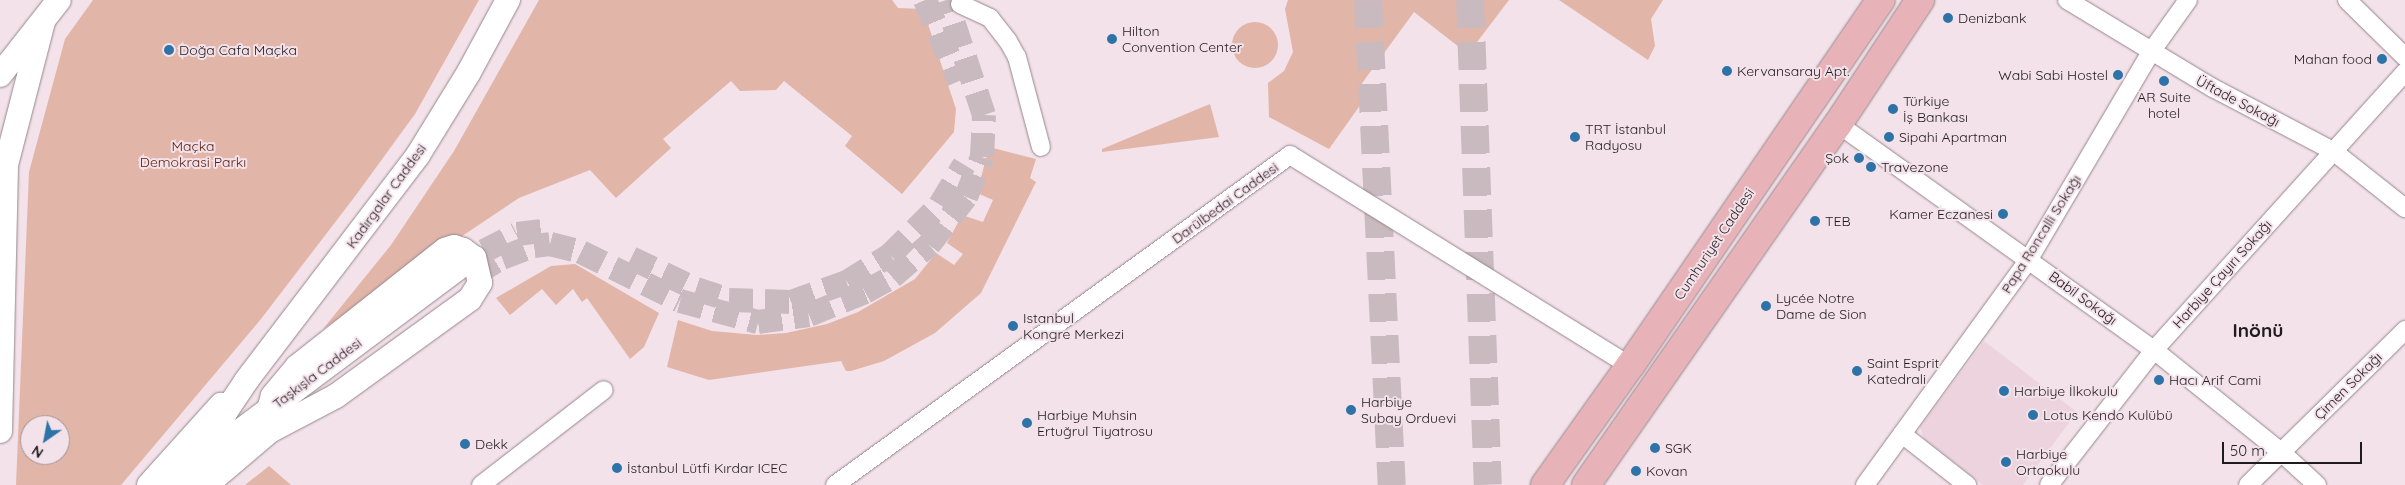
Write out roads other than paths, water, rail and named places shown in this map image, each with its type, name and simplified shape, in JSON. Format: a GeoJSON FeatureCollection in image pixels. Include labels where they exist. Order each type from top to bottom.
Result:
{"type":"FeatureCollection","features":[{"type":"Feature","properties":{"kind":"main road"},"geometry":{"type":"LineString","coordinates":[[0,75],[59,0]]}},
{"type":"Feature","properties":{"kind":"main road","name":"Kadırgalar Caddesi"},"geometry":{"type":"LineString","coordinates":[[189,485],[226,411],[246,381],[413,162],[469,72],[508,0]]}},
{"type":"Feature","properties":{"kind":"main road","name":"Cumhuriyet Caddesi"},"geometry":{"type":"LineString","coordinates":[[1545,485],[1630,366],[1881,0]]}},
{"type":"Feature","properties":{"kind":"main road"},"geometry":{"type":"LineString","coordinates":[[1586,485],[1838,124],[1920,0]]}},
{"type":"Feature","properties":{"kind":"main road"},"geometry":{"type":"LineString","coordinates":[[0,431],[3,189],[6,165],[43,22]]}},
{"type":"Feature","properties":{"kind":"main road"},"geometry":{"type":"LineString","coordinates":[[266,433],[364,378],[470,299],[480,283],[474,258],[463,250],[454,247],[445,250],[297,367],[272,396],[270,409]]}},
{"type":"Feature","properties":{"kind":"main road","name":"Taşkışla Caddesi"},"geometry":{"type":"LineString","coordinates":[[168,485],[270,409],[470,268],[266,433],[206,485]]}},
{"type":"Feature","properties":{"kind":"main road"},"geometry":{"type":"LineString","coordinates":[[1630,366],[1656,384]]}},
{"type":"Feature","properties":{"kind":"main road","name":"Kadırgalar Caddesi"},"geometry":{"type":"LineString","coordinates":[[148,485],[246,381]]}},
{"type":"Feature","properties":{"kind":"street","name":"Papa Roncalli Sokağı"},"geometry":{"type":"LineString","coordinates":[[1865,485],[2029,259],[2151,52],[2188,0]]}},
{"type":"Feature","properties":{"kind":"street"},"geometry":{"type":"LineString","coordinates":[[2347,0],[2405,57]]}},
{"type":"Feature","properties":{"kind":"street","name":"Üftade Sokağı"},"geometry":{"type":"LineString","coordinates":[[2075,2],[2151,52],[2333,151],[2405,208]]}},
{"type":"Feature","properties":{"kind":"street"},"geometry":{"type":"LineString","coordinates":[[960,4],[990,18],[1008,42],[1016,57],[1041,147]]}},
{"type":"Feature","properties":{"kind":"street","name":"Harbiye Çayırı Sokağı"},"geometry":{"type":"LineString","coordinates":[[2049,485],[2154,350],[2405,72]]}},
{"type":"Feature","properties":{"kind":"street","name":"Babil Sokağı"},"geometry":{"type":"LineString","coordinates":[[1838,124],[2154,350],[2281,452],[2317,485]]}},
{"type":"Feature","properties":{"kind":"street","name":"Darülbedai Caddesi"},"geometry":{"type":"LineString","coordinates":[[834,485],[1290,154],[1630,366]]}},
{"type":"Feature","properties":{"kind":"street","name":"Çimen Sokağı"},"geometry":{"type":"LineString","coordinates":[[2248,485],[2405,330]]}},
{"type":"Feature","properties":{"kind":"street"},"geometry":{"type":"LineString","coordinates":[[480,485],[604,390]]}},
{"type":"Feature","properties":{"kind":"street"},"geometry":{"type":"LineString","coordinates":[[1902,434],[1967,485]]}},
{"type":"Feature","properties":{"kind":"tunnel"},"geometry":{"type":"LineString","coordinates":[[925,0],[959,81]]}},
{"type":"Feature","properties":{"kind":"tunnel"},"geometry":{"type":"LineString","coordinates":[[475,274],[502,258],[534,246],[550,244],[581,252],[680,301],[758,322],[809,315],[865,292],[892,277],[929,245],[966,197],[982,157],[984,115],[946,0]]}},
{"type":"Feature","properties":{"kind":"tunnel"},"geometry":{"type":"LineString","coordinates":[[1368,0],[1392,485]]}},
{"type":"Feature","properties":{"kind":"tunnel"},"geometry":{"type":"LineString","coordinates":[[1470,0],[1488,485]]}},
{"type":"Feature","properties":{"kind":"tunnel"},"geometry":{"type":"LineString","coordinates":[[631,258],[696,289],[729,300],[791,302],[847,282],[890,255],[940,205],[964,165]]}},
{"type":"Feature","properties":{"kind":"tunnel"},"geometry":{"type":"LineString","coordinates":[[484,251],[517,234],[551,230]]}},
{"type":"Feature","properties":{"kind":"place","name":"Denizbank"},"geometry":{"type":"Point","coordinates":[1948,18]}},
{"type":"Feature","properties":{"kind":"place","name":"Hilton Convention Center"},"geometry":{"type":"Point","coordinates":[1112,39]}},
{"type":"Feature","properties":{"kind":"place","name":"Doğa Cafa Maçka"},"geometry":{"type":"Point","coordinates":[169,50]}},
{"type":"Feature","properties":{"kind":"place","name":"Mahan food"},"geometry":{"type":"Point","coordinates":[2382,59]}},
{"type":"Feature","properties":{"kind":"place","name":"Kervansaray Apt."},"geometry":{"type":"Point","coordinates":[1727,71]}},
{"type":"Feature","properties":{"kind":"place","name":"Wabi Sabi Hostel"},"geometry":{"type":"Point","coordinates":[2118,75]}},
{"type":"Feature","properties":{"kind":"place","name":"AR Suite hotel"},"geometry":{"type":"Point","coordinates":[2164,81]}},
{"type":"Feature","properties":{"kind":"place","name":"Türkiye İş Bankası"},"geometry":{"type":"Point","coordinates":[1893,109]}},
{"type":"Feature","properties":{"kind":"place","name":"TRT İstanbul Radyosu"},"geometry":{"type":"Point","coordinates":[1575,137]}},
{"type":"Feature","properties":{"kind":"place","name":"Sipahi Apartman"},"geometry":{"type":"Point","coordinates":[1889,137]}},
{"type":"Feature","properties":{"kind":"place","name":"Şok"},"geometry":{"type":"Point","coordinates":[1859,158]}},
{"type":"Feature","properties":{"kind":"place","name":"Travezone"},"geometry":{"type":"Point","coordinates":[1871,167]}},
{"type":"Feature","properties":{"kind":"place","name":"Kamer Eczanesi"},"geometry":{"type":"Point","coordinates":[2003,214]}},
{"type":"Feature","properties":{"kind":"place","name":"TEB"},"geometry":{"type":"Point","coordinates":[1815,221]}},
{"type":"Feature","properties":{"kind":"place","name":"Lycée Notre Dame de Sion"},"geometry":{"type":"Point","coordinates":[1766,306]}},
{"type":"Feature","properties":{"kind":"place","name":"Istanbul Kongre Merkezi"},"geometry":{"type":"Point","coordinates":[1013,326]}},
{"type":"Feature","properties":{"kind":"place","name":"Saint Esprit Katedrali"},"geometry":{"type":"Point","coordinates":[1857,371]}},
{"type":"Feature","properties":{"kind":"place","name":"Hacı Arif Cami"},"geometry":{"type":"Point","coordinates":[2159,380]}},
{"type":"Feature","properties":{"kind":"place","name":"Harbiye İlkokulu"},"geometry":{"type":"Point","coordinates":[2004,391]}},
{"type":"Feature","properties":{"kind":"place","name":"Harbiye Subay Orduevi"},"geometry":{"type":"Point","coordinates":[1351,410]}},
{"type":"Feature","properties":{"kind":"place","name":"Lotus Kendo Kulübü"},"geometry":{"type":"Point","coordinates":[2033,415]}},
{"type":"Feature","properties":{"kind":"place","name":"Harbiye Muhsin Ertuğrul Tiyatrosu"},"geometry":{"type":"Point","coordinates":[1027,423]}},
{"type":"Feature","properties":{"kind":"place","name":"Dekk"},"geometry":{"type":"Point","coordinates":[465,444]}},
{"type":"Feature","properties":{"kind":"place","name":"SGK"},"geometry":{"type":"Point","coordinates":[1655,448]}},
{"type":"Feature","properties":{"kind":"place","name":"Harbiye Ortaokulu"},"geometry":{"type":"Point","coordinates":[2006,462]}},
{"type":"Feature","properties":{"kind":"place","name":"İstanbul Lütfi Kırdar ICEC"},"geometry":{"type":"Point","coordinates":[617,468]}},
{"type":"Feature","properties":{"kind":"place","name":"Kovan"},"geometry":{"type":"Point","coordinates":[1636,471]}},
{"type":"Feature","properties":{"kind":"district","name":"Inönü"},"geometry":{"type":"Point","coordinates":[2258,331]}},
{"type":"Feature","properties":{"kind":"park label","name":"Maçka Demokrasi Parkı"},"geometry":{"type":"Point","coordinates":[193,154]}}]}
